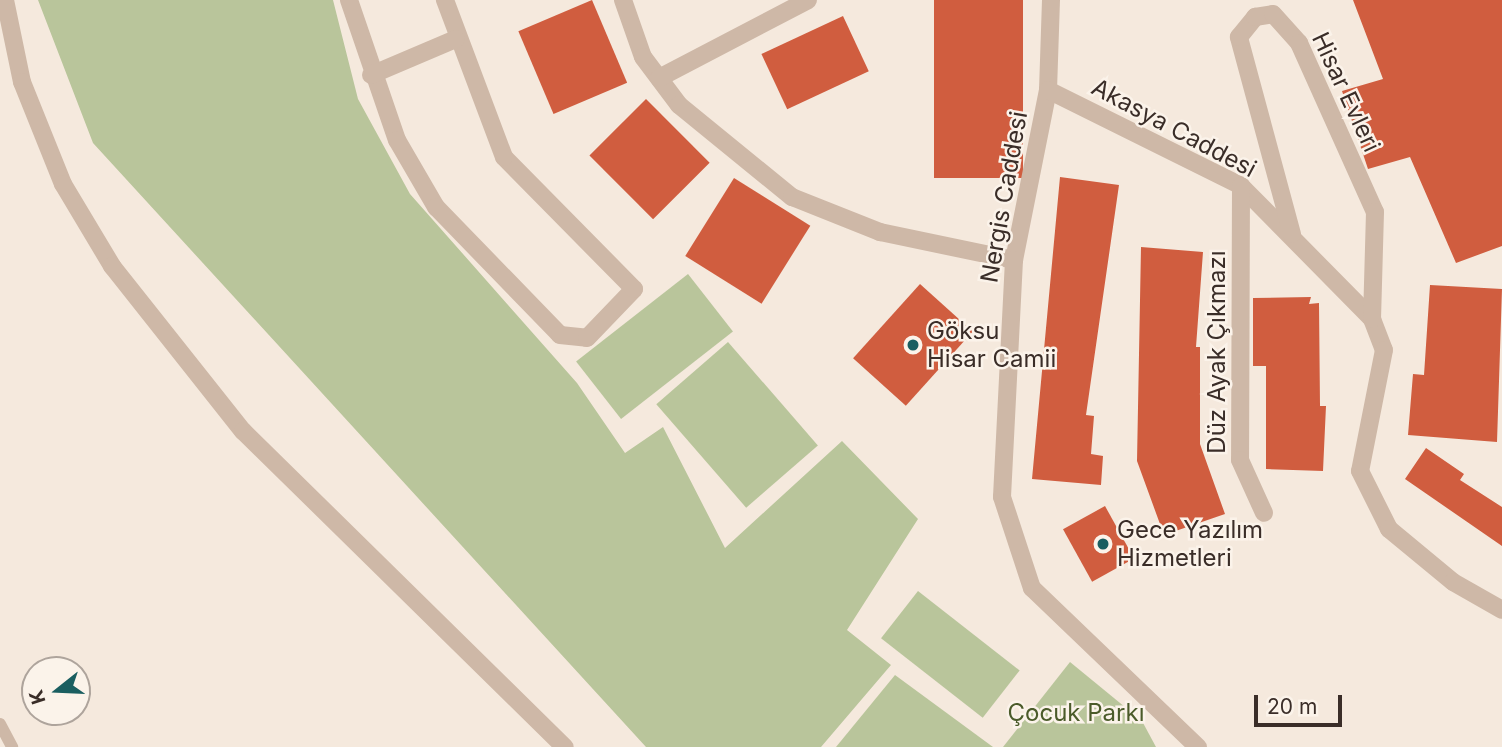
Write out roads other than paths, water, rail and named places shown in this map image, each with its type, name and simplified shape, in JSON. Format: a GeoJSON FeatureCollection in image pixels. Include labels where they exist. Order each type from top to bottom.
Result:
{"type":"FeatureCollection","features":[{"type":"Feature","properties":{"kind":"street"},"geometry":{"type":"LineString","coordinates":[[5,0],[22,82],[63,184],[112,266],[243,431],[565,747]]}},
{"type":"Feature","properties":{"kind":"street"},"geometry":{"type":"LineString","coordinates":[[349,0],[372,75],[397,140],[436,207],[560,335],[587,338],[634,289],[504,157],[456,39],[445,0]]}},
{"type":"Feature","properties":{"kind":"street"},"geometry":{"type":"LineString","coordinates":[[623,0],[643,57],[679,105],[792,197],[880,232],[1014,260]]}},
{"type":"Feature","properties":{"kind":"street"},"geometry":{"type":"LineString","coordinates":[[659,78],[807,0]]}},
{"type":"Feature","properties":{"kind":"street","name":"Nergis Caddesi"},"geometry":{"type":"LineString","coordinates":[[1051,0],[1048,90],[1014,260],[1002,497],[1032,588],[1198,747]]}},
{"type":"Feature","properties":{"kind":"street","name":"Hisar Evleri"},"geometry":{"type":"LineString","coordinates":[[1293,236],[1239,37],[1255,17],[1273,13],[1300,43],[1375,212],[1372,319]]}},
{"type":"Feature","properties":{"kind":"street"},"geometry":{"type":"LineString","coordinates":[[372,75],[456,39]]}},
{"type":"Feature","properties":{"kind":"street","name":"Akasya Caddesi"},"geometry":{"type":"LineString","coordinates":[[1048,90],[1241,186],[1372,319],[1384,350],[1360,471],[1389,529],[1453,582],[1502,610]]}},
{"type":"Feature","properties":{"kind":"street","name":"Düz Ayak Çıkmazı"},"geometry":{"type":"LineString","coordinates":[[1241,186],[1240,460],[1264,513]]}},
{"type":"Feature","properties":{"kind":"lane"},"geometry":{"type":"LineString","coordinates":[[0,724],[12,747]]}},
{"type":"Feature","properties":{"kind":"place","name":"Göksu Hisar Camii"},"geometry":{"type":"Point","coordinates":[913,345]}},
{"type":"Feature","properties":{"kind":"place","name":"Gece Yazılım Hizmetleri"},"geometry":{"type":"Point","coordinates":[1103,544]}},
{"type":"Feature","properties":{"kind":"park label","name":"Çocuk Parkı"},"geometry":{"type":"Point","coordinates":[1076,713]}}]}
